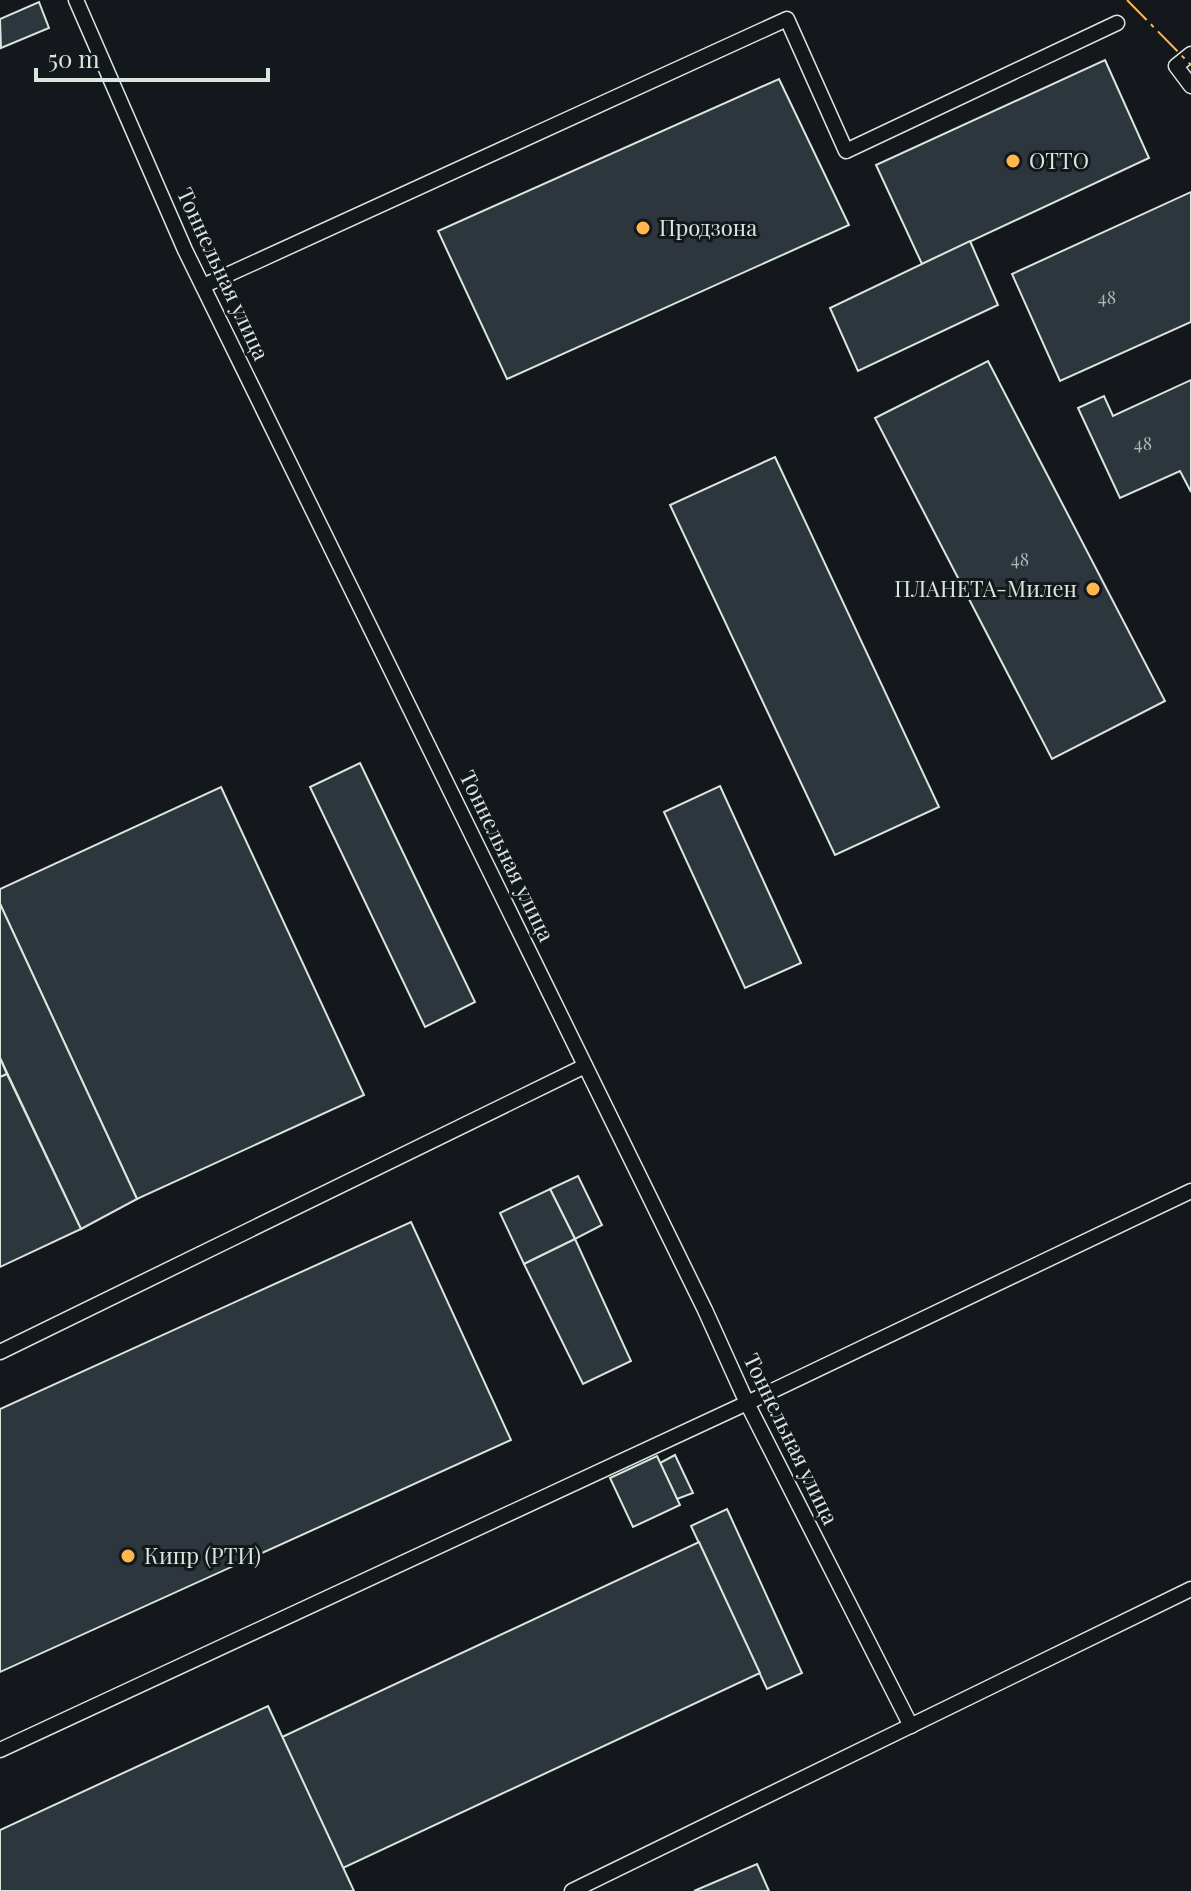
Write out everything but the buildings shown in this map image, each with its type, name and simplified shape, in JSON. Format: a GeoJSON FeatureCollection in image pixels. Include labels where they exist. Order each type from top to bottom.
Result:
{"type":"FeatureCollection","features":[{"type":"Feature","properties":{"kind":"lane","name":"Тоннельная улица"},"geometry":{"type":"LineString","coordinates":[[76,0],[185,250],[705,1310],[747,1403],[911,1726]]}},
{"type":"Feature","properties":{"kind":"lane"},"geometry":{"type":"LineString","coordinates":[[203,286],[787,19],[846,151],[1117,23]]}},
{"type":"Feature","properties":{"kind":"lane"},"geometry":{"type":"LineString","coordinates":[[1191,54],[1176,66],[1191,86]]}},
{"type":"Feature","properties":{"kind":"lane"},"geometry":{"type":"LineString","coordinates":[[0,1352],[585,1066]]}},
{"type":"Feature","properties":{"kind":"lane"},"geometry":{"type":"LineString","coordinates":[[0,1750],[747,1403],[1191,1191]]}},
{"type":"Feature","properties":{"kind":"lane"},"geometry":{"type":"LineString","coordinates":[[572,1891],[1191,1589]]}},
{"type":"Feature","properties":{"kind":"power"},"geometry":{"type":"LineString","coordinates":[[1127,0],[1191,65]]}},
{"type":"Feature","properties":{"kind":"place","name":"ОТТО"},"geometry":{"type":"Point","coordinates":[1013,161]}},
{"type":"Feature","properties":{"kind":"place","name":"Продзона"},"geometry":{"type":"Point","coordinates":[643,228]}},
{"type":"Feature","properties":{"kind":"place","name":"ПЛАНЕТА-Милен"},"geometry":{"type":"Point","coordinates":[1093,589]}},
{"type":"Feature","properties":{"kind":"place","name":"Кипр (РТИ)"},"geometry":{"type":"Point","coordinates":[128,1556]}}]}
